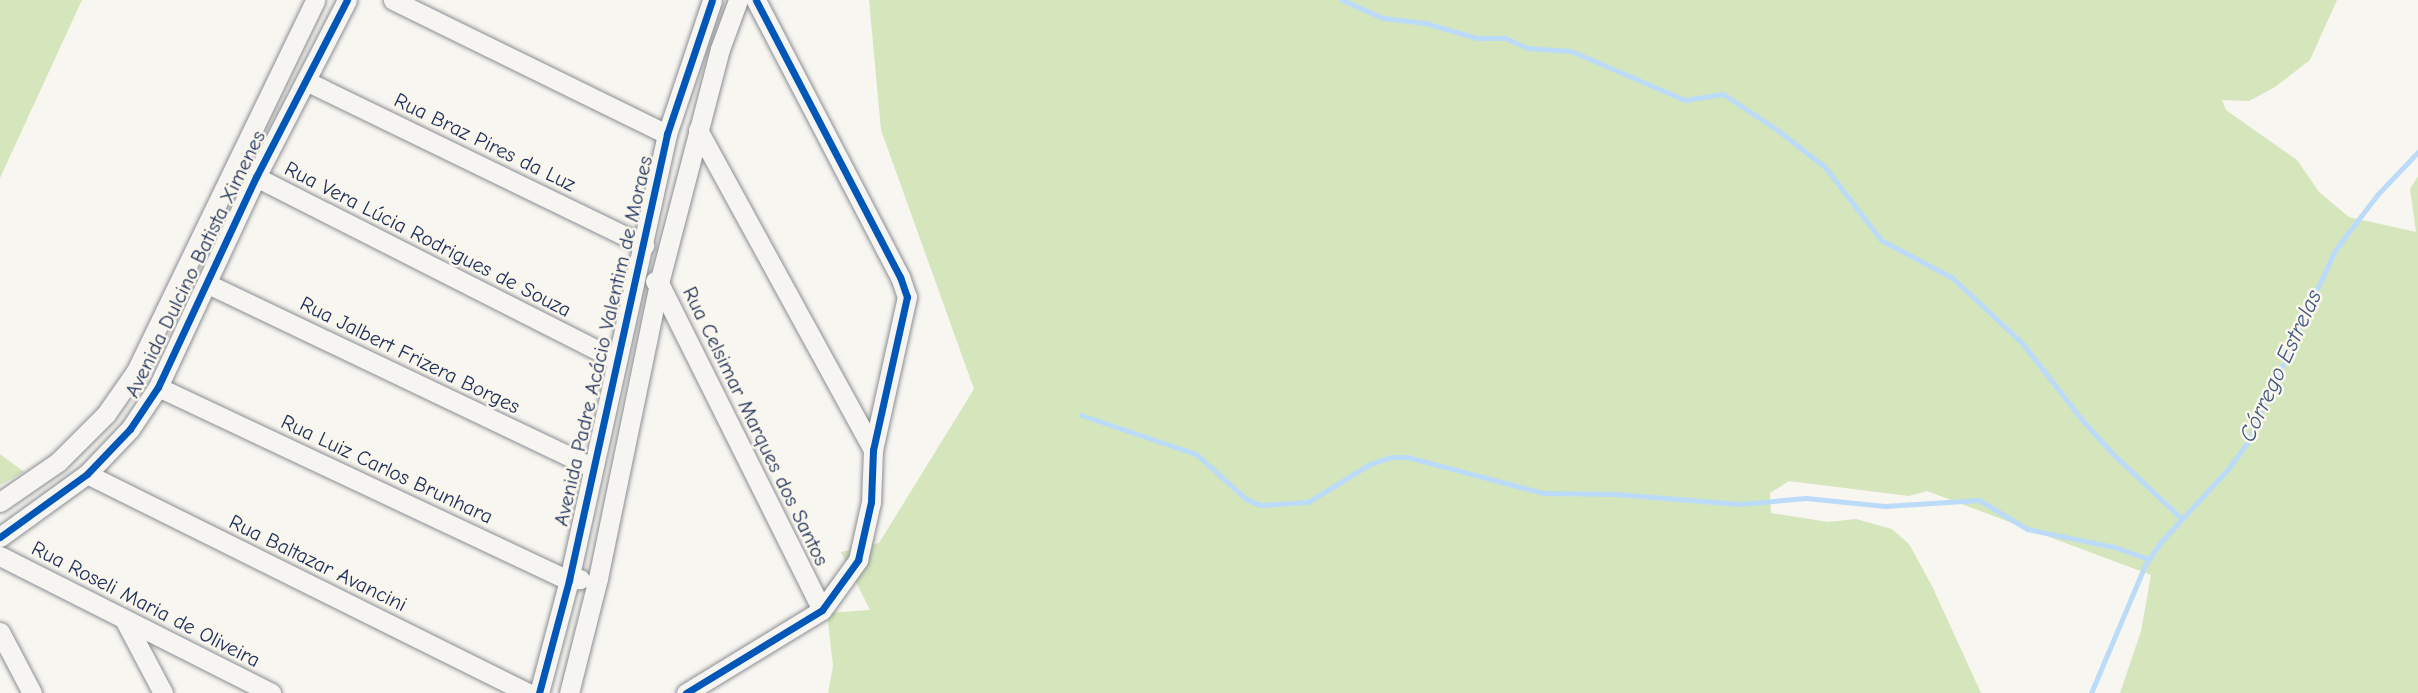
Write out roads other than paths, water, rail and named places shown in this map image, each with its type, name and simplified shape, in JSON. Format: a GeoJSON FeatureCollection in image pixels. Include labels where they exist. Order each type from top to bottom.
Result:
{"type":"FeatureCollection","features":[{"type":"Feature","properties":{"kind":"street","name":"Avenida Dulcino Batista Ximenes"},"geometry":{"type":"LineString","coordinates":[[0,502],[58,462],[106,414],[136,371],[315,0]]}},
{"type":"Feature","properties":{"kind":"street","name":"Avenida Dulcino Batista Ximenes"},"geometry":{"type":"LineString","coordinates":[[0,537],[88,474],[130,429],[159,387],[256,177],[347,0]]}},
{"type":"Feature","properties":{"kind":"street"},"geometry":{"type":"LineString","coordinates":[[393,0],[667,134]]}},
{"type":"Feature","properties":{"kind":"street","name":"Avenida Padre Acácio Valentim de Moraes"},"geometry":{"type":"LineString","coordinates":[[540,693],[569,580],[592,467],[639,272],[667,134],[712,0]]}},
{"type":"Feature","properties":{"kind":"street","name":"Avenida Padre Acácio Valentim de Moraes"},"geometry":{"type":"LineString","coordinates":[[569,693],[598,578],[659,283],[720,49],[738,0]]}},
{"type":"Feature","properties":{"kind":"street"},"geometry":{"type":"LineString","coordinates":[[686,693],[822,610],[858,560],[870,512],[873,450],[907,298],[900,277],[756,0]]}},
{"type":"Feature","properties":{"kind":"street"},"geometry":{"type":"LineString","coordinates":[[699,39],[720,49]]}},
{"type":"Feature","properties":{"kind":"street","name":"Rua Braz Pires da Luz"},"geometry":{"type":"LineString","coordinates":[[306,81],[644,245]]}},
{"type":"Feature","properties":{"kind":"street"},"geometry":{"type":"LineString","coordinates":[[698,130],[873,450]]}},
{"type":"Feature","properties":{"kind":"street","name":"Rua Vera Lúcia Rodrigues de Souza"},"geometry":{"type":"LineString","coordinates":[[256,177],[617,360]]}},
{"type":"Feature","properties":{"kind":"street","name":"Rua Celsimar Marques dos Santos"},"geometry":{"type":"LineString","coordinates":[[639,272],[659,283],[822,610]]}},
{"type":"Feature","properties":{"kind":"street","name":"Rua Jalbert Frizera Borges"},"geometry":{"type":"LineString","coordinates":[[208,284],[592,467]]}},
{"type":"Feature","properties":{"kind":"street","name":"Rua Luiz Carlos Brunhara"},"geometry":{"type":"LineString","coordinates":[[159,387],[569,580],[598,578]]}},
{"type":"Feature","properties":{"kind":"street","name":"Rua Baltazar Avancini"},"geometry":{"type":"LineString","coordinates":[[88,474],[529,693]]}},
{"type":"Feature","properties":{"kind":"street","name":"Rua Roseli Maria de Oliveira"},"geometry":{"type":"LineString","coordinates":[[0,556],[271,693]]}},
{"type":"Feature","properties":{"kind":"street"},"geometry":{"type":"LineString","coordinates":[[124,619],[163,693]]}},
{"type":"Feature","properties":{"kind":"street"},"geometry":{"type":"LineString","coordinates":[[0,632],[32,693]]}},
{"type":"Feature","properties":{"kind":"waterway"},"geometry":{"type":"LineString","coordinates":[[1342,0],[1383,18],[1425,23],[1477,38],[1505,38],[1527,48],[1571,51],[1685,100],[1723,94],[1776,129],[1825,167],[1881,240],[1951,277],[1972,296],[2022,343],[2083,421],[2113,454],[2182,519]]}},
{"type":"Feature","properties":{"kind":"waterway","name":"Córrego Estrelas"},"geometry":{"type":"LineString","coordinates":[[2091,693],[2145,565],[2159,544],[2228,469],[2247,443],[2335,250],[2377,195],[2418,152]]}},
{"type":"Feature","properties":{"kind":"waterway"},"geometry":{"type":"LineString","coordinates":[[1081,415],[1196,454],[1246,499],[1260,505],[1308,502],[1370,464],[1391,457],[1407,457],[1543,493],[1616,494],[1740,504],[1806,498],[1885,506],[1979,500],[2027,529],[2114,547],[2149,559]]}}]}
